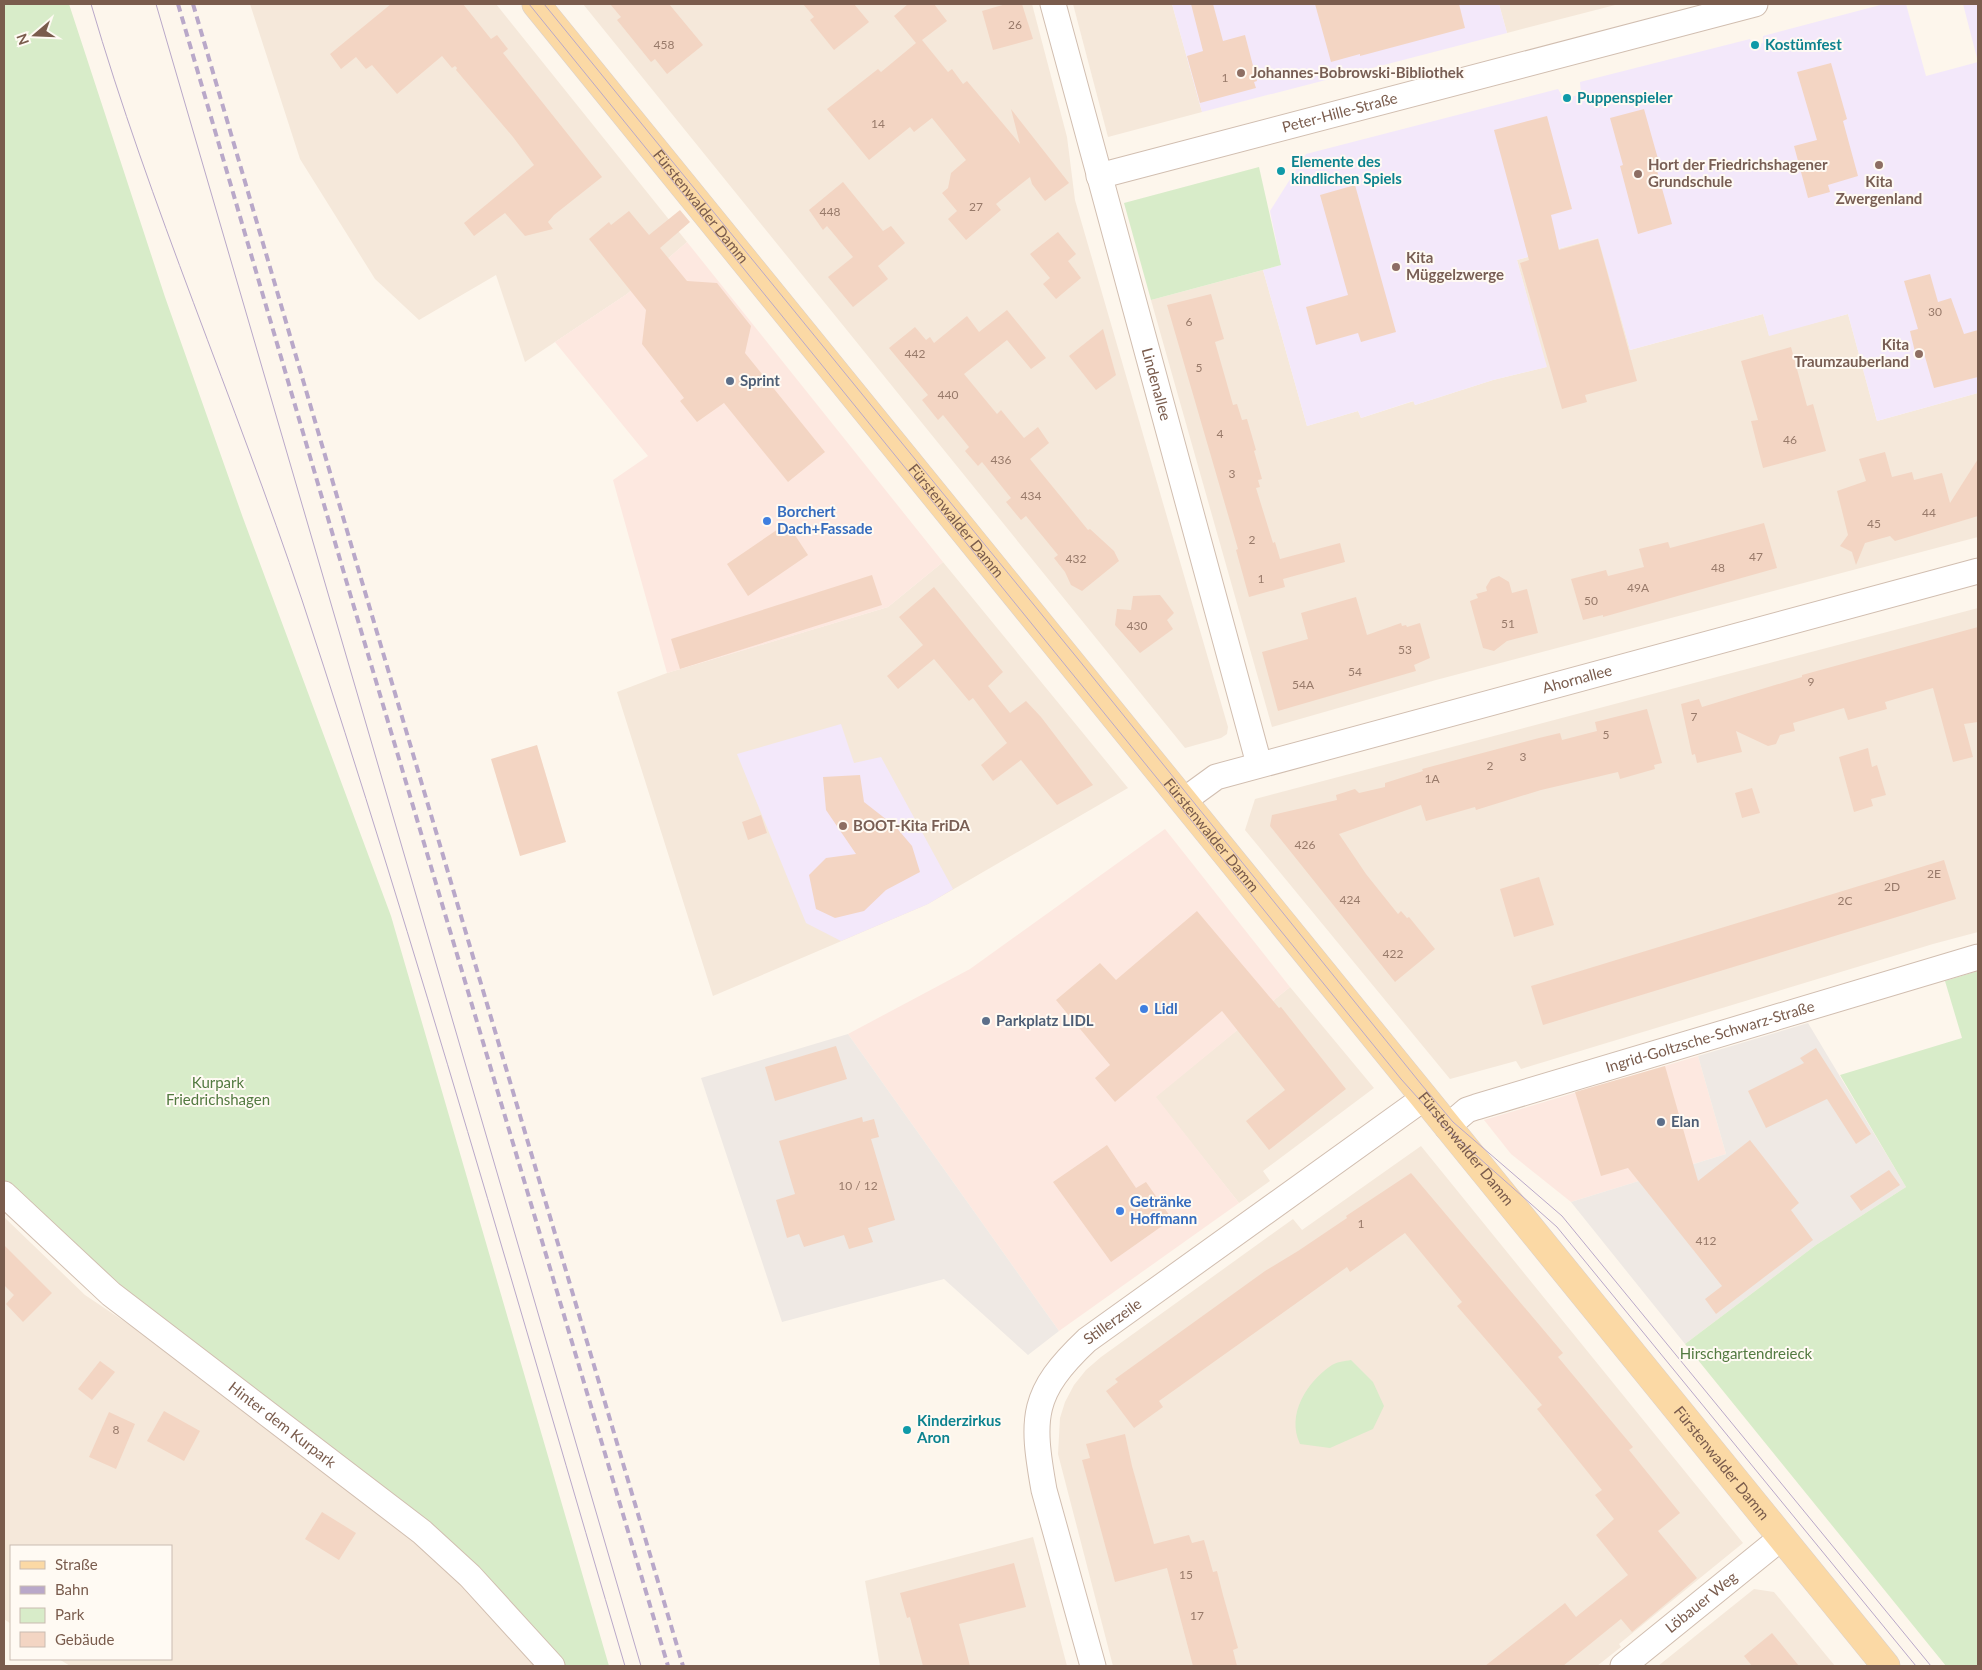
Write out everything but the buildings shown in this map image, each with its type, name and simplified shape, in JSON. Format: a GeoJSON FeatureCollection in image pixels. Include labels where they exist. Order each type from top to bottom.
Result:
{"type":"FeatureCollection","features":[{"type":"Feature","properties":{"kind":"main road","name":"Fürstenwalder Damm"},"geometry":{"type":"LineString","coordinates":[[536,4],[1886,1666]]}},
{"type":"Feature","properties":{"kind":"street","name":"Lindenallee"},"geometry":{"type":"LineString","coordinates":[[1053,4],[1259,764]]}},
{"type":"Feature","properties":{"kind":"street","name":"Peter-Hille-Straße"},"geometry":{"type":"LineString","coordinates":[[1099,176],[1754,4]]}},
{"type":"Feature","properties":{"kind":"street","name":"Ahornallee"},"geometry":{"type":"LineString","coordinates":[[1183,801],[1216,777],[1259,764],[1978,571]]}},
{"type":"Feature","properties":{"kind":"street","name":"Ingrid-Goltzsche-Schwarz-Straße"},"geometry":{"type":"LineString","coordinates":[[1448,1127],[1467,1110],[1476,1107],[1978,957]]}},
{"type":"Feature","properties":{"kind":"street","name":"Stillerzeile"},"geometry":{"type":"LineString","coordinates":[[1092,1666],[1044,1490],[1039,1460],[1036,1417],[1046,1386],[1067,1358],[1086,1340],[1424,1098]]}},
{"type":"Feature","properties":{"kind":"street","name":"Hinter dem Kurpark"},"geometry":{"type":"LineString","coordinates":[[4,1194],[111,1294],[422,1532],[470,1576],[552,1666]]}},
{"type":"Feature","properties":{"kind":"street","name":"Löbauer Weg"},"geometry":{"type":"LineString","coordinates":[[1623,1666],[1781,1538]]}},
{"type":"Feature","properties":{"kind":"shaded area"},"geometry":{"type":"Polygon","coordinates":[[[250,4],[496,4],[687,242],[627,294],[525,362],[496,275],[419,320],[375,279],[300,159],[250,4]]]}},
{"type":"Feature","properties":{"kind":"shaded area"},"geometry":{"type":"Polygon","coordinates":[[[583,4],[1032,4],[1067,137],[1075,200],[1228,727],[1227,734],[1221,738],[1185,748],[583,4]]]}},
{"type":"Feature","properties":{"kind":"shaded area"},"geometry":{"type":"Polygon","coordinates":[[[1073,4],[1172,4],[1202,112],[1108,137],[1073,4]]]}},
{"type":"Feature","properties":{"kind":"shaded area"},"geometry":{"type":"Polygon","coordinates":[[[1172,4],[1499,4],[1507,33],[1202,112],[1172,4]]]}},
{"type":"Feature","properties":{"kind":"shaded area"},"geometry":{"type":"Polygon","coordinates":[[[1499,4],[1619,4],[1507,33],[1499,4]]]}},
{"type":"Feature","properties":{"kind":"shaded area"},"geometry":{"type":"Polygon","coordinates":[[[1884,4],[1906,4],[1926,76],[1978,62],[1978,393],[1877,421],[1848,314],[1769,336],[1763,314],[1630,350],[1598,238],[1517,260],[1547,367],[1493,380],[1415,405],[1413,401],[1361,418],[1358,411],[1307,426],[1263,270],[1281,265],[1270,211],[1306,154],[1558,89],[1564,99],[1581,94],[1580,82],[1750,39],[1753,46],[1763,43],[1763,36],[1884,4]]]}},
{"type":"Feature","properties":{"kind":"shaded area"},"geometry":{"type":"Polygon","coordinates":[[[1963,4],[1978,4],[1978,62],[1963,4]]]}},
{"type":"Feature","properties":{"kind":"shaded area"},"geometry":{"type":"Polygon","coordinates":[[[1599,238],[1630,350],[1763,314],[1769,335],[1848,314],[1877,421],[1978,393],[1978,537],[1436,680],[1272,727],[1151,300],[1263,270],[1307,426],[1358,411],[1361,418],[1414,401],[1415,405],[1493,380],[1546,367],[1517,260],[1599,238]]]}},
{"type":"Feature","properties":{"kind":"shaded area","name":"Borchert Dach+Fassade"},"geometry":{"type":"Polygon","coordinates":[[[687,242],[943,562],[888,607],[667,673],[613,480],[648,456],[555,342],[627,294],[687,242]]]}},
{"type":"Feature","properties":{"kind":"shaded area"},"geometry":{"type":"Polygon","coordinates":[[[943,562],[1128,788],[928,904],[713,996],[617,692],[667,673],[888,607],[943,562]]]}},
{"type":"Feature","properties":{"kind":"shaded area"},"geometry":{"type":"Polygon","coordinates":[[[1978,608],[1978,932],[1521,1069],[1516,1061],[1450,1079],[1245,830],[1255,799],[1978,608]]]}},
{"type":"Feature","properties":{"kind":"shaded area","name":"BOOT-Kita FriDA"},"geometry":{"type":"Polygon","coordinates":[[[841,724],[854,763],[881,757],[953,889],[928,904],[841,941],[806,923],[737,754],[841,724]]]}},
{"type":"Feature","properties":{"kind":"shaded area"},"geometry":{"type":"Polygon","coordinates":[[[1165,829],[1290,987],[1156,1097],[1239,1203],[1059,1331],[848,1034],[970,969],[1165,829]]]}},
{"type":"Feature","properties":{"kind":"shaded area"},"geometry":{"type":"Polygon","coordinates":[[[1290,987],[1374,1088],[1263,1171],[1270,1181],[1239,1203],[1155,1097],[1290,987]]]}},
{"type":"Feature","properties":{"kind":"shaded area"},"geometry":{"type":"Polygon","coordinates":[[[1808,1023],[1906,1187],[1816,1245],[1685,1344],[1571,1202],[1726,1154],[1698,1056],[1808,1023]]]}},
{"type":"Feature","properties":{"kind":"shaded area"},"geometry":{"type":"Polygon","coordinates":[[[848,1034],[1059,1331],[1028,1355],[944,1279],[782,1322],[701,1078],[848,1034]]]}},
{"type":"Feature","properties":{"kind":"shaded area"},"geometry":{"type":"Polygon","coordinates":[[[1698,1056],[1726,1154],[1571,1202],[1511,1154],[1484,1120],[1698,1056]]]}},
{"type":"Feature","properties":{"kind":"shaded area"},"geometry":{"type":"Polygon","coordinates":[[[1421,1146],[1743,1543],[1619,1644],[1621,1647],[1597,1666],[1113,1666],[1058,1454],[1060,1418],[1065,1402],[1074,1385],[1086,1370],[1101,1357],[1293,1219],[1302,1230],[1421,1146]]]}},
{"type":"Feature","properties":{"kind":"shaded area"},"geometry":{"type":"Polygon","coordinates":[[[4,1217],[85,1295],[149,1338],[448,1565],[545,1666],[70,1666],[61,1660],[172,1660],[172,1545],[10,1545],[10,1623],[4,1619],[4,1217]]]}},
{"type":"Feature","properties":{"kind":"shaded area"},"geometry":{"type":"Polygon","coordinates":[[[1033,1537],[1067,1666],[880,1666],[865,1581],[1033,1537]]]}},
{"type":"Feature","properties":{"kind":"shaded area"},"geometry":{"type":"Polygon","coordinates":[[[1754,1589],[1774,1592],[1835,1666],[1658,1666],[1754,1589]]]}},
{"type":"Feature","properties":{"kind":"green space","name":"Kurpark Friedrichshagen"},"geometry":{"type":"Polygon","coordinates":[[[4,4],[69,4],[165,297],[243,518],[391,916],[609,1666],[556,1666],[464,1560],[76,1253],[4,1183],[4,4]]]}},
{"type":"Feature","properties":{"kind":"green space"},"geometry":{"type":"Polygon","coordinates":[[[1259,167],[1281,265],[1151,300],[1124,203],[1259,167]]]}},
{"type":"Feature","properties":{"kind":"green space","name":"Hirschgartendreieck"},"geometry":{"type":"Polygon","coordinates":[[[1978,971],[1978,1666],[1946,1666],[1685,1344],[1816,1245],[1906,1187],[1840,1075],[1962,1038],[1945,981],[1978,971]]]}},
{"type":"Feature","properties":{"kind":"green space"},"geometry":{"type":"Polygon","coordinates":[[[1351,1360],[1373,1382],[1384,1406],[1373,1429],[1330,1448],[1300,1444],[1296,1433],[1297,1410],[1307,1390],[1314,1380],[1332,1365],[1351,1360]]]}},
{"type":"Feature","properties":{"kind":"tram line"},"geometry":{"type":"LineString","coordinates":[[91,4],[139,154],[276,525],[345,732],[468,1132],[625,1666]]}},
{"type":"Feature","properties":{"kind":"tram line"},"geometry":{"type":"LineString","coordinates":[[156,4],[641,1666]]}},
{"type":"Feature","properties":{"kind":"tram line"},"geometry":{"type":"LineString","coordinates":[[529,4],[1401,1079],[1443,1126],[1557,1227],[1916,1666]]}},
{"type":"Feature","properties":{"kind":"tram line"},"geometry":{"type":"LineString","coordinates":[[544,4],[1087,670],[1421,1084],[1453,1122],[1562,1216],[1931,1666]]}},
{"type":"Feature","properties":{"kind":"railway"},"geometry":{"type":"LineString","coordinates":[[178,4],[346,580],[668,1666]]}},
{"type":"Feature","properties":{"kind":"railway"},"geometry":{"type":"LineString","coordinates":[[193,4],[683,1666]]}},
{"type":"Feature","properties":{"kind":"place","name":"Kostümfest"},"geometry":{"type":"Point","coordinates":[1755,45]}},
{"type":"Feature","properties":{"kind":"place","name":"Johannes-Bobrowski-Bibliothek"},"geometry":{"type":"Point","coordinates":[1241,73]}},
{"type":"Feature","properties":{"kind":"place","name":"Puppenspieler"},"geometry":{"type":"Point","coordinates":[1567,98]}},
{"type":"Feature","properties":{"kind":"place","name":"Kita Zwergenland"},"geometry":{"type":"Point","coordinates":[1879,165]}},
{"type":"Feature","properties":{"kind":"place","name":"Elemente des kindlichen Spiels"},"geometry":{"type":"Point","coordinates":[1281,171]}},
{"type":"Feature","properties":{"kind":"place","name":"Hort der Friedrichshagener Grundschule"},"geometry":{"type":"Point","coordinates":[1638,174]}},
{"type":"Feature","properties":{"kind":"place","name":"Kita Müggelzwerge"},"geometry":{"type":"Point","coordinates":[1396,267]}},
{"type":"Feature","properties":{"kind":"place","name":"Kita Traumzauberland"},"geometry":{"type":"Point","coordinates":[1919,354]}},
{"type":"Feature","properties":{"kind":"place","name":"Sprint"},"geometry":{"type":"Point","coordinates":[730,381]}},
{"type":"Feature","properties":{"kind":"place","name":"Borchert Dach+Fassade"},"geometry":{"type":"Point","coordinates":[767,521]}},
{"type":"Feature","properties":{"kind":"place","name":"BOOT-Kita FriDA"},"geometry":{"type":"Point","coordinates":[843,826]}},
{"type":"Feature","properties":{"kind":"place","name":"Lidl"},"geometry":{"type":"Point","coordinates":[1144,1009]}},
{"type":"Feature","properties":{"kind":"place","name":"Parkplatz LIDL"},"geometry":{"type":"Point","coordinates":[986,1021]}},
{"type":"Feature","properties":{"kind":"place","name":"Elan"},"geometry":{"type":"Point","coordinates":[1661,1122]}},
{"type":"Feature","properties":{"kind":"place","name":"Getränke Hoffmann"},"geometry":{"type":"Point","coordinates":[1120,1211]}},
{"type":"Feature","properties":{"kind":"place","name":"Kinderzirkus Aron"},"geometry":{"type":"Point","coordinates":[907,1430]}}]}
